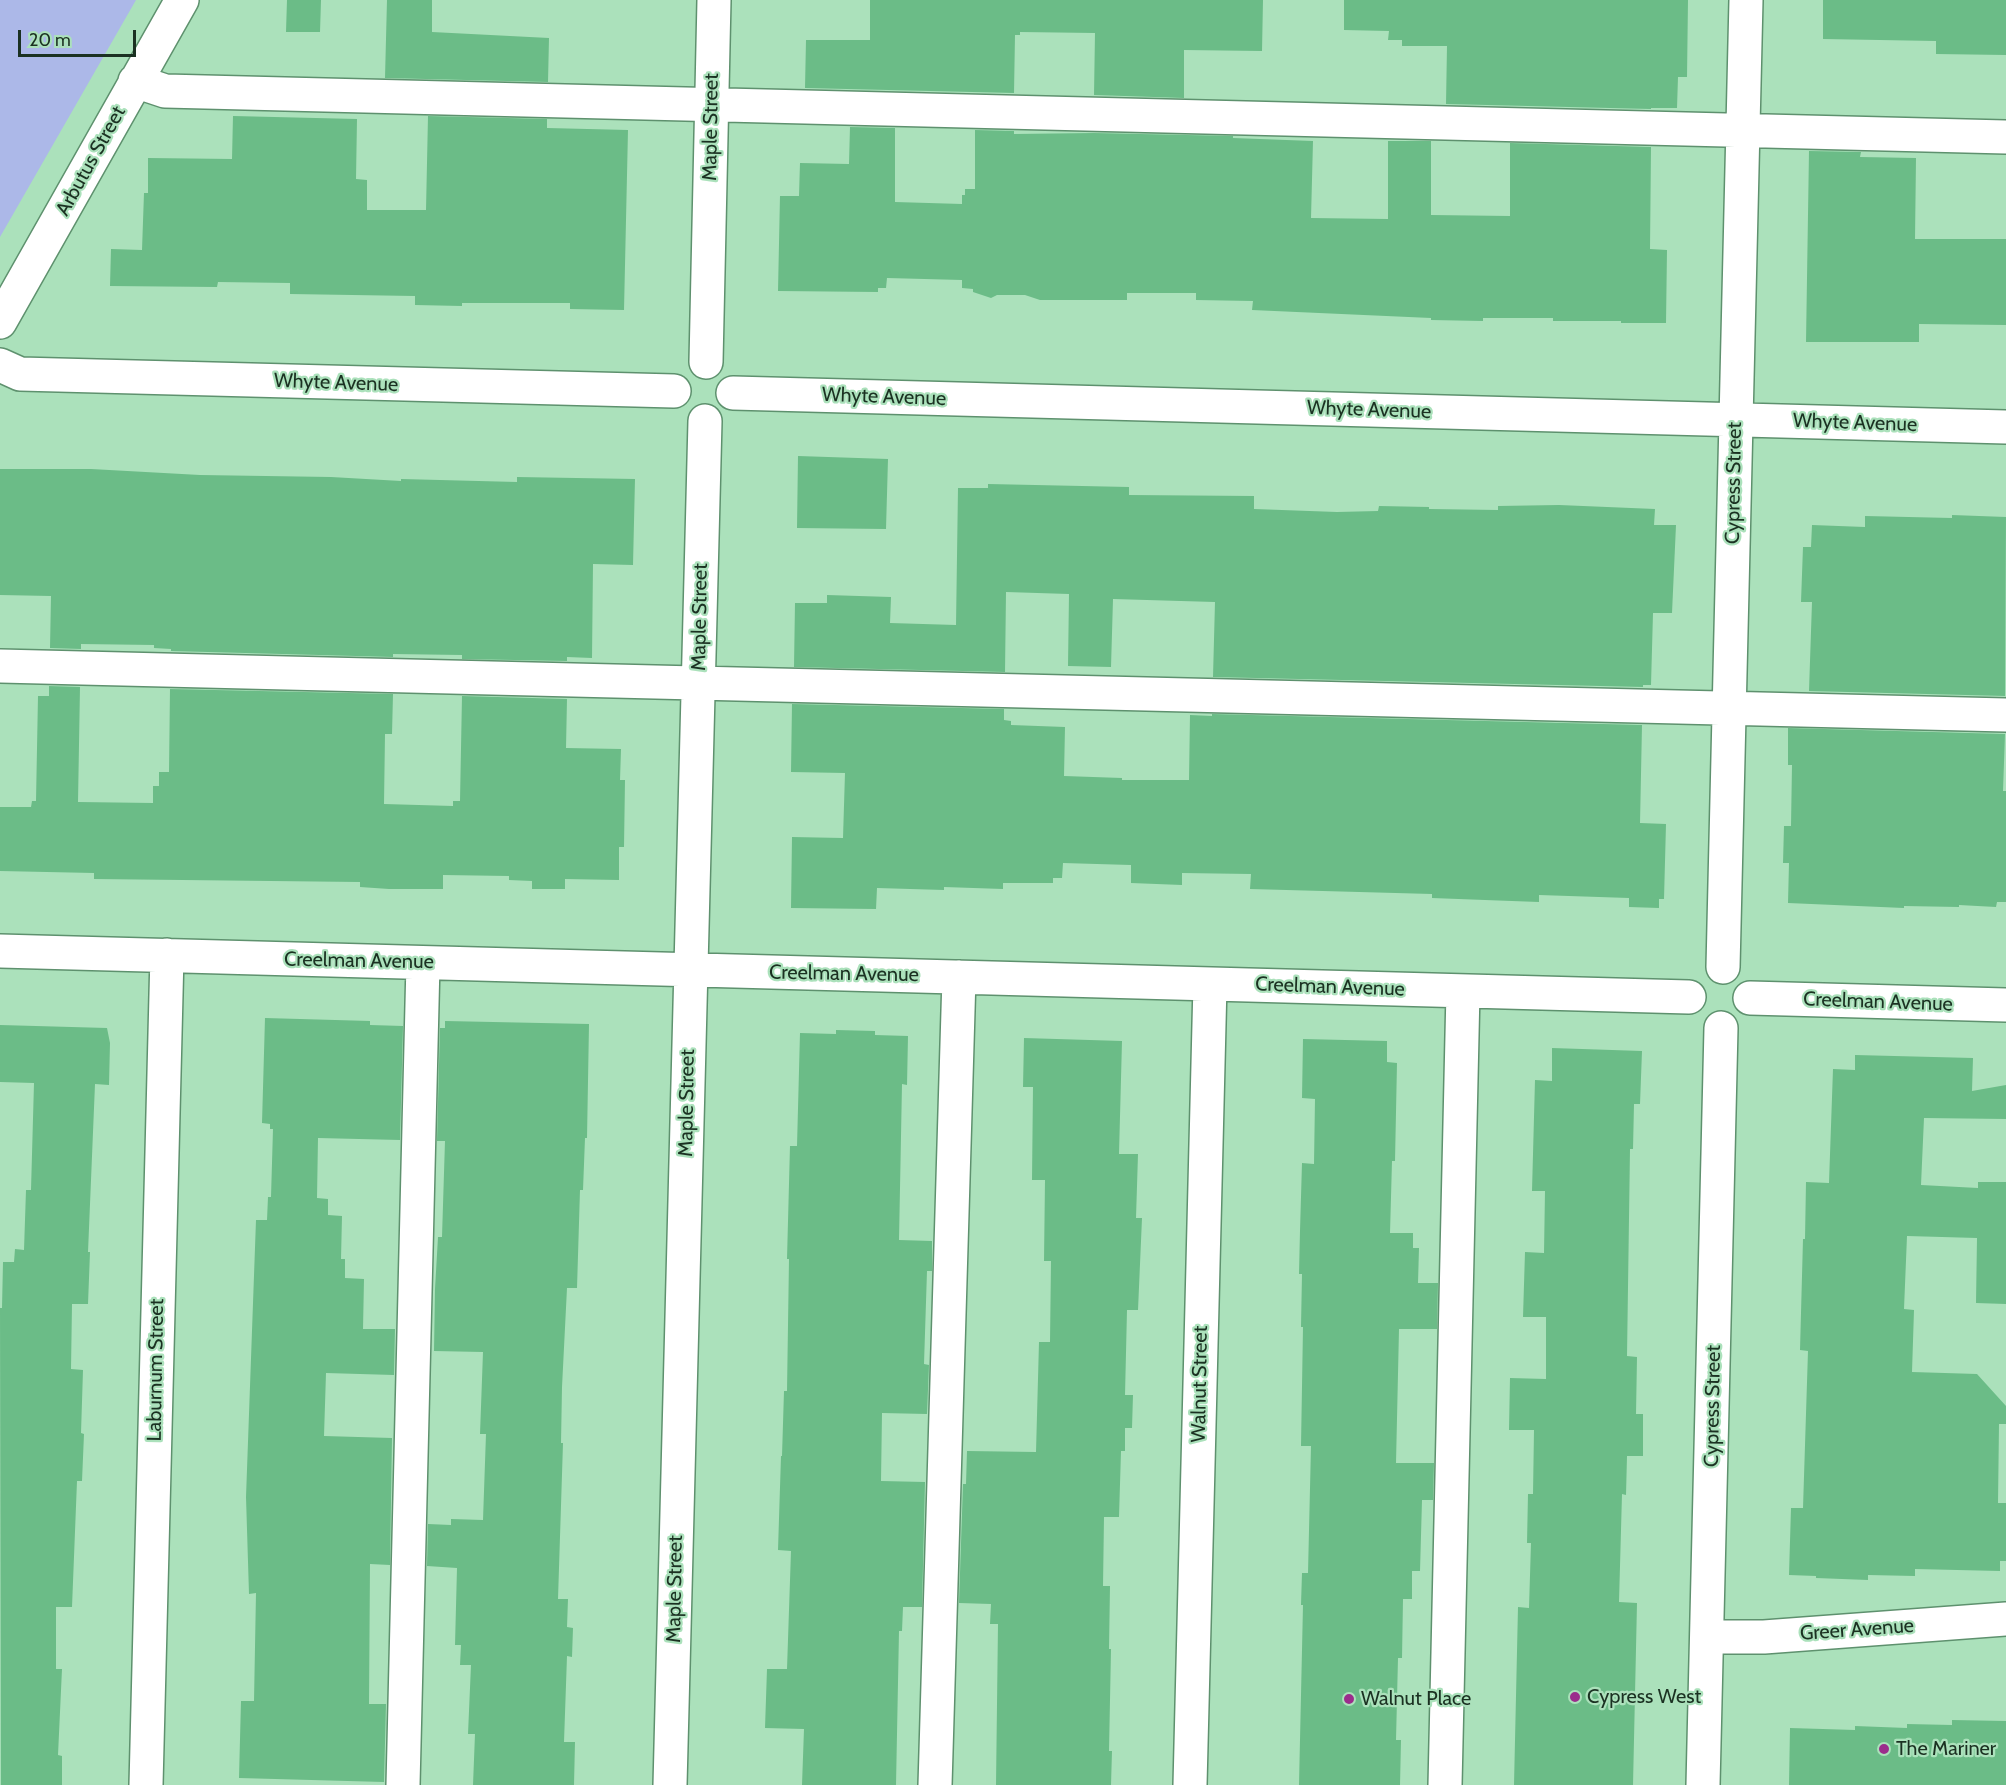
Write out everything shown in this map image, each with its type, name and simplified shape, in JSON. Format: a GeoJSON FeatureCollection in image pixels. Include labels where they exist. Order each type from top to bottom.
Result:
{"type":"FeatureCollection","features":[{"type":"Feature","properties":{"kind":"street","name":"Arbutus Street"},"geometry":{"type":"LineString","coordinates":[[0,322],[182,0]]}},
{"type":"Feature","properties":{"kind":"street","name":"Maple Street"},"geometry":{"type":"LineString","coordinates":[[706,362],[714,0]]}},
{"type":"Feature","properties":{"kind":"street","name":"Cypress Street"},"geometry":{"type":"LineString","coordinates":[[1723,967],[1746,0]]}},
{"type":"Feature","properties":{"kind":"street"},"geometry":{"type":"LineString","coordinates":[[135,81],[165,91],[2006,136]]}},
{"type":"Feature","properties":{"kind":"street"},"geometry":{"type":"LineString","coordinates":[[706,362],[717,365],[726,372],[733,393],[724,412],[705,421],[693,419],[683,413],[676,403],[674,391],[676,380],[683,370],[693,363],[706,362]]}},
{"type":"Feature","properties":{"kind":"street","name":"Whyte Avenue"},"geometry":{"type":"LineString","coordinates":[[0,365],[20,374],[674,391]]}},
{"type":"Feature","properties":{"kind":"street","name":"Whyte Avenue"},"geometry":{"type":"LineString","coordinates":[[733,393],[2006,427]]}},
{"type":"Feature","properties":{"kind":"street","name":"Maple Street"},"geometry":{"type":"LineString","coordinates":[[670,1785],[705,421]]}},
{"type":"Feature","properties":{"kind":"street"},"geometry":{"type":"LineString","coordinates":[[0,666],[698,685],[2006,715]]}},
{"type":"Feature","properties":{"kind":"street","name":"Creelman Avenue"},"geometry":{"type":"LineString","coordinates":[[0,951],[1689,997]]}},
{"type":"Feature","properties":{"kind":"street","name":"Laburnum Street"},"geometry":{"type":"LineString","coordinates":[[146,1785],[167,955]]}},
{"type":"Feature","properties":{"kind":"street"},"geometry":{"type":"LineString","coordinates":[[403,1785],[423,963]]}},
{"type":"Feature","properties":{"kind":"street"},"geometry":{"type":"LineString","coordinates":[[1723,967],[1734,970],[1743,977],[1750,998],[1748,1009],[1742,1018],[1722,1028],[1709,1026],[1698,1019],[1691,1009],[1689,997],[1691,984],[1699,974],[1710,968],[1723,967]]}},
{"type":"Feature","properties":{"kind":"street"},"geometry":{"type":"LineString","coordinates":[[935,1785],[959,977]]}},
{"type":"Feature","properties":{"kind":"street","name":"Walnut Street"},"geometry":{"type":"LineString","coordinates":[[1190,1785],[1210,984]]}},
{"type":"Feature","properties":{"kind":"street"},"geometry":{"type":"LineString","coordinates":[[1445,1785],[1463,991]]}},
{"type":"Feature","properties":{"kind":"street","name":"Creelman Avenue"},"geometry":{"type":"LineString","coordinates":[[1750,998],[2006,1005]]}},
{"type":"Feature","properties":{"kind":"street","name":"Cypress Street"},"geometry":{"type":"LineString","coordinates":[[1703,1785],[1722,1028]]}},
{"type":"Feature","properties":{"kind":"street","name":"Greer Avenue"},"geometry":{"type":"LineString","coordinates":[[1707,1638],[1753,1638],[2006,1619]]}},
{"type":"Feature","properties":{"kind":"shaded area"},"geometry":{"type":"Polygon","coordinates":[[[0,0],[136,0],[0,237],[0,0]]]}},
{"type":"Feature","properties":{"kind":"building"},"geometry":{"type":"Polygon","coordinates":[[[287,0],[321,0],[320,32],[286,32],[287,0]]]}},
{"type":"Feature","properties":{"kind":"building"},"geometry":{"type":"Polygon","coordinates":[[[387,0],[432,0],[432,32],[549,38],[548,82],[385,78],[387,0]]]}},
{"type":"Feature","properties":{"kind":"building"},"geometry":{"type":"Polygon","coordinates":[[[870,0],[1263,0],[1262,51],[1184,50],[1184,98],[1094,95],[1095,33],[1020,32],[1020,35],[1015,35],[1014,93],[805,88],[806,40],[870,40],[870,0]]]}},
{"type":"Feature","properties":{"kind":"building"},"geometry":{"type":"Polygon","coordinates":[[[1344,0],[1688,0],[1687,77],[1678,77],[1677,108],[1446,104],[1447,46],[1402,46],[1402,40],[1388,40],[1389,31],[1344,30],[1344,0]]]}},
{"type":"Feature","properties":{"kind":"building"},"geometry":{"type":"Polygon","coordinates":[[[1823,0],[2006,0],[2006,55],[1936,54],[1936,41],[1823,39],[1823,0]]]}},
{"type":"Feature","properties":{"kind":"building"},"geometry":{"type":"Polygon","coordinates":[[[233,116],[357,119],[356,179],[367,180],[367,210],[426,210],[428,116],[547,119],[547,128],[628,130],[624,310],[570,309],[570,303],[415,305],[415,296],[290,294],[290,283],[218,282],[217,287],[110,286],[111,249],[142,250],[144,193],[148,193],[148,158],[232,159],[233,116]]]}},
{"type":"Feature","properties":{"kind":"building"},"geometry":{"type":"Polygon","coordinates":[[[850,127],[895,128],[895,202],[962,204],[965,189],[975,189],[975,130],[1014,131],[1014,134],[1233,136],[1233,138],[1313,141],[1311,218],[1388,219],[1388,141],[1431,141],[1431,215],[1510,216],[1510,143],[1651,147],[1650,249],[1667,250],[1666,323],[1553,321],[1553,318],[1483,318],[1483,321],[1431,320],[1431,318],[1252,310],[1253,301],[1196,300],[1196,293],[1127,293],[1127,300],[1040,300],[1025,295],[997,295],[991,298],[973,292],[973,289],[962,288],[962,280],[887,278],[886,288],[878,288],[878,292],[778,291],[780,196],[799,196],[800,163],[849,164],[850,127]]]}},
{"type":"Feature","properties":{"kind":"building"},"geometry":{"type":"Polygon","coordinates":[[[1809,151],[1861,152],[1860,157],[1916,158],[1915,239],[2006,239],[2006,325],[1919,324],[1919,342],[1806,342],[1809,151]]]}},
{"type":"Feature","properties":{"kind":"building"},"geometry":{"type":"Polygon","coordinates":[[[798,456],[888,459],[886,529],[797,528],[798,456]]]}},
{"type":"Feature","properties":{"kind":"building"},"geometry":{"type":"Polygon","coordinates":[[[0,469],[91,469],[401,481],[401,479],[517,482],[517,477],[635,479],[633,565],[593,564],[592,658],[567,657],[567,661],[462,659],[462,655],[393,654],[393,657],[171,651],[171,649],[154,648],[154,645],[81,644],[81,649],[50,648],[51,596],[0,595],[0,469]]]}},
{"type":"Feature","properties":{"kind":"building"},"geometry":{"type":"Polygon","coordinates":[[[988,484],[1129,487],[1129,495],[1254,496],[1254,509],[1337,512],[1378,511],[1379,506],[1498,510],[1498,506],[1559,505],[1655,509],[1654,525],[1676,525],[1672,613],[1653,613],[1651,685],[1643,685],[1643,687],[1213,677],[1215,602],[1113,599],[1111,667],[1068,666],[1069,594],[1006,592],[1005,672],[794,667],[795,603],[827,603],[827,595],[891,597],[890,623],[956,625],[958,488],[988,488],[988,484]]]}},
{"type":"Feature","properties":{"kind":"building"},"geometry":{"type":"Polygon","coordinates":[[[1952,515],[2006,517],[2005,696],[1809,691],[1812,602],[1801,602],[1803,547],[1811,547],[1812,525],[1865,527],[1865,516],[1952,518],[1952,515]]]}},
{"type":"Feature","properties":{"kind":"building"},"geometry":{"type":"Polygon","coordinates":[[[49,686],[80,687],[78,802],[153,803],[153,786],[159,786],[159,772],[169,772],[170,689],[393,694],[392,734],[385,734],[384,804],[453,806],[453,801],[460,801],[462,696],[567,699],[566,748],[621,749],[620,780],[625,780],[624,847],[619,847],[619,880],[565,879],[565,889],[532,889],[532,881],[509,880],[509,876],[443,875],[443,889],[389,889],[360,887],[360,882],[94,879],[94,873],[0,871],[0,807],[31,807],[32,801],[36,801],[38,696],[49,696],[49,686]]]}},
{"type":"Feature","properties":{"kind":"building"},"geometry":{"type":"Polygon","coordinates":[[[792,704],[1004,709],[1004,720],[1011,721],[1011,725],[1065,727],[1064,776],[1122,778],[1122,780],[1189,780],[1190,715],[1642,725],[1640,823],[1666,824],[1664,899],[1659,899],[1659,908],[1629,907],[1629,898],[1539,895],[1539,902],[1432,898],[1432,894],[1250,889],[1251,874],[1182,873],[1182,885],[1131,883],[1131,865],[1063,863],[1062,878],[1053,878],[1053,883],[1003,883],[1003,889],[877,888],[876,909],[791,908],[792,837],[843,838],[845,773],[791,772],[792,704]]]}},
{"type":"Feature","properties":{"kind":"building"},"geometry":{"type":"Polygon","coordinates":[[[1788,728],[2005,734],[2003,791],[2006,791],[2006,902],[1997,902],[1996,907],[1959,905],[1959,907],[1904,906],[1904,908],[1788,903],[1789,863],[1783,863],[1784,826],[1791,826],[1792,765],[1788,765],[1788,728]]]}},
{"type":"Feature","properties":{"kind":"building"},"geometry":{"type":"Polygon","coordinates":[[[265,1018],[370,1021],[370,1025],[403,1026],[400,1140],[318,1138],[317,1198],[328,1199],[328,1215],[342,1216],[341,1259],[345,1259],[345,1278],[364,1279],[363,1329],[395,1329],[394,1375],[326,1373],[324,1436],[392,1438],[390,1565],[370,1564],[369,1704],[386,1704],[384,1782],[239,1778],[241,1701],[254,1701],[256,1593],[249,1594],[246,1497],[256,1220],[267,1220],[268,1197],[271,1197],[273,1129],[270,1129],[270,1124],[262,1123],[265,1018]]]}},
{"type":"Feature","properties":{"kind":"building"},"geometry":{"type":"Polygon","coordinates":[[[445,1021],[589,1024],[587,1138],[585,1138],[583,1190],[580,1190],[577,1288],[567,1288],[562,1387],[561,1443],[563,1443],[558,1599],[568,1599],[567,1627],[573,1628],[572,1657],[567,1656],[564,1742],[575,1742],[574,1785],[473,1785],[475,1734],[468,1734],[471,1665],[460,1665],[461,1645],[455,1645],[457,1568],[427,1566],[428,1524],[451,1525],[451,1519],[483,1520],[486,1434],[480,1434],[483,1352],[434,1351],[435,1289],[438,1237],[442,1237],[445,1141],[437,1141],[440,1028],[445,1028],[445,1021]]]}},
{"type":"Feature","properties":{"kind":"building"},"geometry":{"type":"Polygon","coordinates":[[[0,1025],[107,1028],[110,1043],[109,1085],[95,1084],[88,1304],[72,1304],[71,1369],[83,1370],[81,1433],[84,1434],[82,1481],[77,1481],[72,1607],[56,1607],[56,1669],[62,1669],[58,1755],[62,1756],[62,1785],[1,1785],[0,1308],[2,1308],[3,1262],[14,1262],[15,1249],[24,1250],[26,1190],[31,1190],[34,1083],[0,1082],[0,1025]]]}},
{"type":"Feature","properties":{"kind":"building"},"geometry":{"type":"Polygon","coordinates":[[[836,1030],[875,1031],[875,1035],[908,1036],[907,1085],[902,1084],[899,1240],[932,1241],[932,1271],[927,1271],[924,1364],[929,1365],[927,1414],[882,1413],[881,1481],[925,1482],[922,1607],[903,1607],[902,1631],[899,1631],[896,1785],[802,1785],[804,1729],[765,1728],[767,1669],[787,1669],[791,1551],[778,1550],[784,1391],[787,1391],[790,1146],[797,1146],[800,1033],[836,1034],[836,1030]]]}},
{"type":"Feature","properties":{"kind":"building"},"geometry":{"type":"Polygon","coordinates":[[[1024,1038],[1122,1041],[1119,1154],[1138,1154],[1136,1218],[1142,1218],[1138,1310],[1127,1310],[1125,1395],[1133,1395],[1132,1428],[1125,1428],[1125,1451],[1121,1451],[1119,1517],[1104,1517],[1103,1586],[1110,1586],[1109,1751],[1112,1751],[1111,1785],[996,1785],[998,1624],[990,1624],[991,1604],[959,1603],[963,1484],[966,1484],[967,1451],[1036,1452],[1039,1342],[1050,1342],[1051,1261],[1044,1261],[1045,1180],[1032,1180],[1033,1087],[1023,1087],[1024,1038]]]}},
{"type":"Feature","properties":{"kind":"building"},"geometry":{"type":"Polygon","coordinates":[[[1303,1039],[1387,1041],[1387,1062],[1397,1063],[1395,1161],[1392,1161],[1390,1233],[1413,1233],[1413,1248],[1419,1248],[1418,1283],[1438,1283],[1437,1329],[1399,1329],[1396,1463],[1434,1463],[1433,1500],[1422,1500],[1420,1571],[1412,1571],[1412,1599],[1403,1599],[1402,1658],[1398,1658],[1396,1740],[1401,1740],[1400,1785],[1299,1785],[1302,1573],[1308,1573],[1311,1446],[1301,1446],[1303,1327],[1301,1327],[1302,1274],[1299,1274],[1300,1231],[1302,1163],[1314,1164],[1315,1099],[1302,1098],[1303,1039]]]}},
{"type":"Feature","properties":{"kind":"building"},"geometry":{"type":"Polygon","coordinates":[[[1552,1048],[1642,1051],[1640,1104],[1634,1104],[1633,1149],[1630,1149],[1627,1356],[1637,1357],[1636,1414],[1643,1414],[1643,1456],[1627,1456],[1626,1495],[1622,1494],[1619,1602],[1637,1603],[1633,1785],[1514,1785],[1518,1607],[1529,1608],[1531,1543],[1527,1543],[1528,1494],[1533,1494],[1534,1430],[1509,1430],[1510,1378],[1546,1379],[1546,1317],[1523,1317],[1525,1252],[1544,1253],[1545,1191],[1532,1191],[1535,1080],[1552,1081],[1552,1048]]]}},
{"type":"Feature","properties":{"kind":"building"},"geometry":{"type":"Polygon","coordinates":[[[1855,1055],[1973,1058],[1972,1091],[2006,1085],[2006,1119],[1924,1118],[1921,1185],[1978,1188],[1978,1182],[2006,1182],[2006,1304],[1976,1303],[1977,1238],[1907,1236],[1904,1309],[1914,1310],[1912,1372],[1977,1374],[2006,1406],[2006,1424],[1999,1424],[1998,1503],[2006,1503],[2006,1561],[2000,1561],[2000,1571],[1915,1569],[1915,1576],[1868,1575],[1868,1580],[1789,1575],[1791,1508],[1803,1508],[1808,1351],[1800,1350],[1806,1182],[1829,1183],[1833,1069],[1855,1070],[1855,1055]]]}},
{"type":"Feature","properties":{"kind":"building","name":"The Mariner"},"geometry":{"type":"Polygon","coordinates":[[[1952,1720],[2006,1721],[2006,1785],[1789,1785],[1790,1728],[1855,1730],[1855,1726],[1907,1728],[1907,1724],[1952,1725],[1952,1720]]]}},
{"type":"Feature","properties":{"kind":"place","name":"Cypress West"},"geometry":{"type":"Point","coordinates":[1575,1697]}},
{"type":"Feature","properties":{"kind":"place","name":"Walnut Place"},"geometry":{"type":"Point","coordinates":[1349,1699]}},
{"type":"Feature","properties":{"kind":"place","name":"The Mariner"},"geometry":{"type":"Point","coordinates":[1884,1749]}}]}
